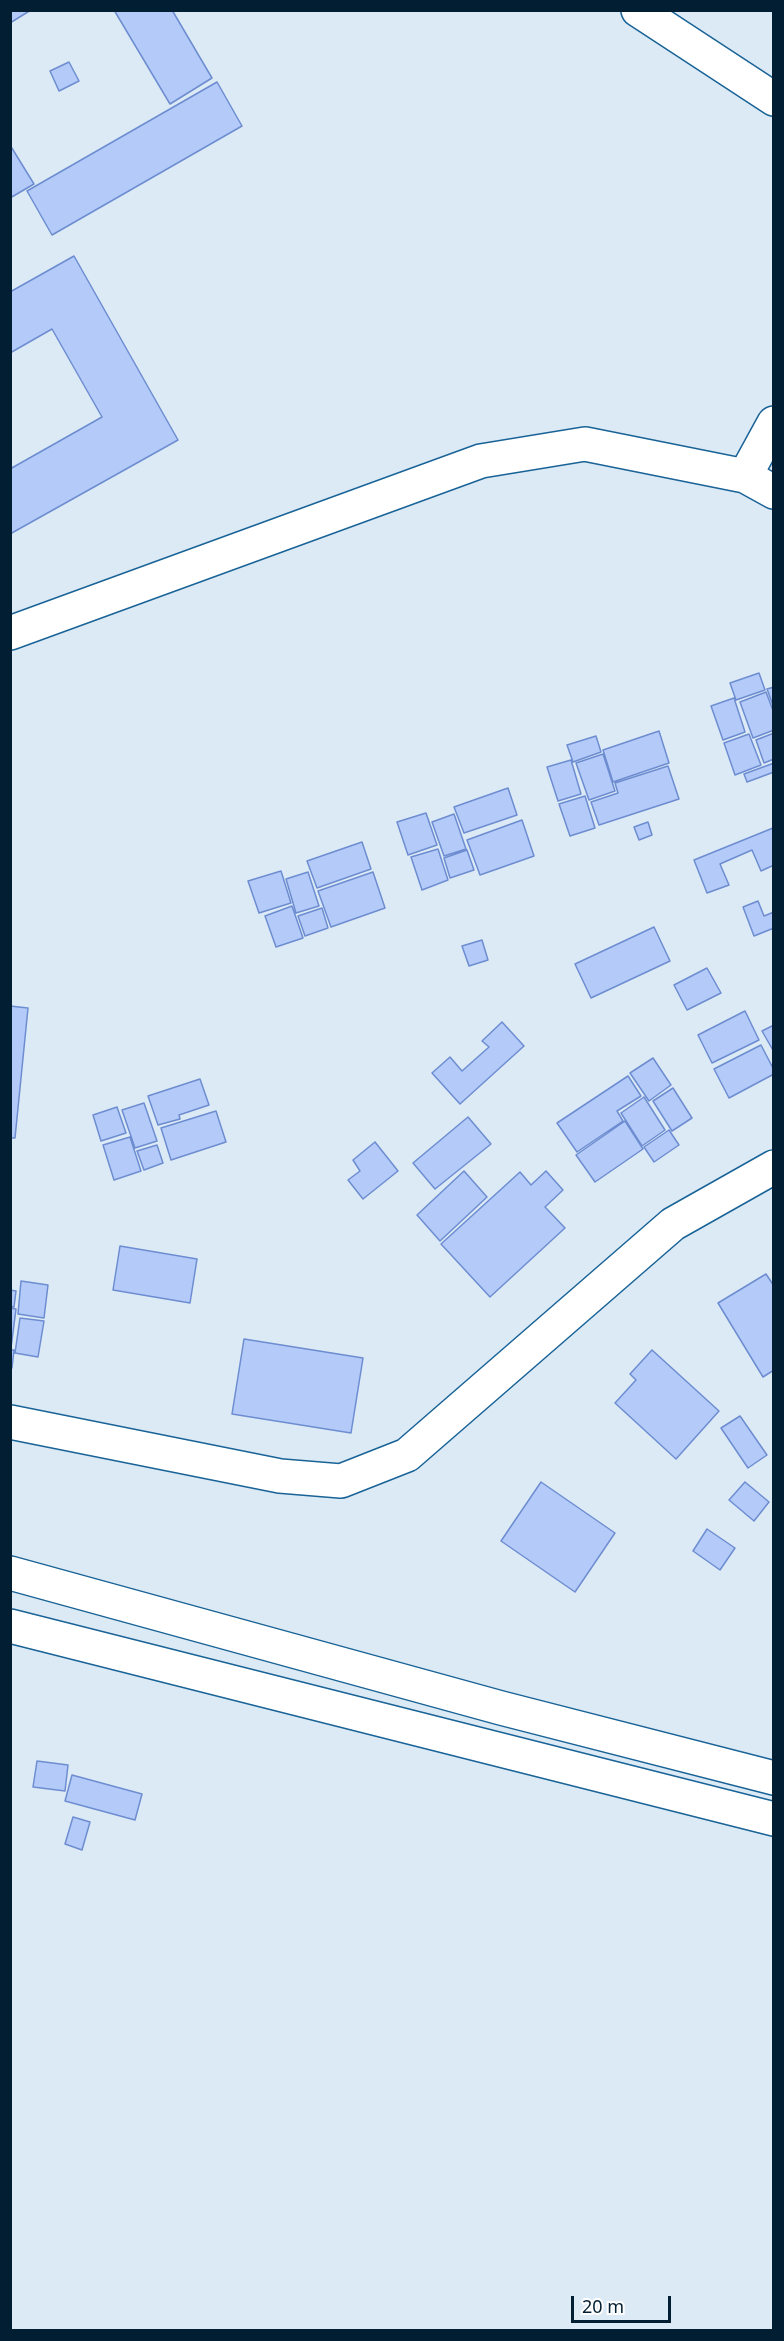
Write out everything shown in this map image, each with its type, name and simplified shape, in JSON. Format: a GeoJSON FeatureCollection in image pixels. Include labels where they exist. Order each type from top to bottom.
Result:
{"type":"FeatureCollection","features":[{"type":"Feature","properties":{"kind":"street"},"geometry":{"type":"LineString","coordinates":[[643,12],[774,99]]}},
{"type":"Feature","properties":{"kind":"street"},"geometry":{"type":"LineString","coordinates":[[745,476],[774,423]]}},
{"type":"Feature","properties":{"kind":"street"},"geometry":{"type":"LineString","coordinates":[[10,633],[481,461],[585,444],[745,476],[774,492]]}},
{"type":"Feature","properties":{"kind":"street"},"geometry":{"type":"LineString","coordinates":[[10,1422],[280,1476],[341,1481],[407,1455],[673,1224],[774,1167]]}},
{"type":"Feature","properties":{"kind":"street"},"geometry":{"type":"LineString","coordinates":[[10,1573],[501,1708],[774,1778]]}},
{"type":"Feature","properties":{"kind":"street"},"geometry":{"type":"LineString","coordinates":[[10,1626],[774,1820]]}},
{"type":"Feature","properties":{"kind":"building"},"geometry":{"type":"Polygon","coordinates":[[[10,10],[31,10],[10,23],[10,10]]]}},
{"type":"Feature","properties":{"kind":"building"},"geometry":{"type":"Polygon","coordinates":[[[114,10],[172,10],[212,78],[170,104],[114,10]]]}},
{"type":"Feature","properties":{"kind":"building"},"geometry":{"type":"Polygon","coordinates":[[[69,62],[79,81],[59,91],[50,71],[69,62]]]}},
{"type":"Feature","properties":{"kind":"building"},"geometry":{"type":"Polygon","coordinates":[[[217,82],[242,126],[52,235],[27,191],[217,82]]]}},
{"type":"Feature","properties":{"kind":"building"},"geometry":{"type":"Polygon","coordinates":[[[10,145],[34,184],[10,198],[10,145]]]}},
{"type":"Feature","properties":{"kind":"building"},"geometry":{"type":"Polygon","coordinates":[[[74,256],[178,440],[10,534],[10,469],[102,417],[52,329],[10,353],[10,292],[74,256]]]}},
{"type":"Feature","properties":{"kind":"building"},"geometry":{"type":"Polygon","coordinates":[[[759,673],[765,690],[736,700],[730,683],[759,673]]]}},
{"type":"Feature","properties":{"kind":"building"},"geometry":{"type":"Polygon","coordinates":[[[774,687],[774,708],[767,689],[774,687]]]}},
{"type":"Feature","properties":{"kind":"building"},"geometry":{"type":"Polygon","coordinates":[[[766,692],[774,713],[774,730],[753,738],[740,702],[766,692]]]}},
{"type":"Feature","properties":{"kind":"building"},"geometry":{"type":"Polygon","coordinates":[[[734,698],[745,732],[723,740],[711,706],[734,698]]]}},
{"type":"Feature","properties":{"kind":"building"},"geometry":{"type":"Polygon","coordinates":[[[659,731],[669,763],[613,782],[603,750],[659,731]]]}},
{"type":"Feature","properties":{"kind":"building"},"geometry":{"type":"Polygon","coordinates":[[[774,733],[774,759],[764,763],[756,740],[774,733]]]}},
{"type":"Feature","properties":{"kind":"building"},"geometry":{"type":"Polygon","coordinates":[[[749,734],[761,765],[735,775],[724,743],[749,734]]]}},
{"type":"Feature","properties":{"kind":"building"},"geometry":{"type":"Polygon","coordinates":[[[596,736],[601,752],[573,762],[567,745],[596,736]]]}},
{"type":"Feature","properties":{"kind":"building"},"geometry":{"type":"Polygon","coordinates":[[[603,754],[615,791],[589,800],[576,763],[603,754]]]}},
{"type":"Feature","properties":{"kind":"building"},"geometry":{"type":"Polygon","coordinates":[[[571,760],[581,794],[558,801],[547,767],[571,760]]]}},
{"type":"Feature","properties":{"kind":"building"},"geometry":{"type":"Polygon","coordinates":[[[774,763],[774,772],[747,782],[744,774],[774,763]]]}},
{"type":"Feature","properties":{"kind":"building"},"geometry":{"type":"Polygon","coordinates":[[[668,766],[679,799],[599,825],[591,802],[618,793],[615,783],[668,766]]]}},
{"type":"Feature","properties":{"kind":"building"},"geometry":{"type":"Polygon","coordinates":[[[508,788],[517,815],[464,833],[454,807],[508,788]]]}},
{"type":"Feature","properties":{"kind":"building"},"geometry":{"type":"Polygon","coordinates":[[[585,796],[595,828],[570,836],[559,804],[585,796]]]}},
{"type":"Feature","properties":{"kind":"building"},"geometry":{"type":"Polygon","coordinates":[[[426,813],[437,845],[408,855],[397,822],[426,813]]]}},
{"type":"Feature","properties":{"kind":"building"},"geometry":{"type":"Polygon","coordinates":[[[454,814],[466,849],[444,856],[432,822],[454,814]]]}},
{"type":"Feature","properties":{"kind":"building"},"geometry":{"type":"Polygon","coordinates":[[[522,820],[534,856],[480,875],[467,840],[522,820]]]}},
{"type":"Feature","properties":{"kind":"building"},"geometry":{"type":"Polygon","coordinates":[[[648,822],[652,835],[639,840],[634,827],[648,822]]]}},
{"type":"Feature","properties":{"kind":"building"},"geometry":{"type":"Polygon","coordinates":[[[773,828],[774,865],[761,871],[752,850],[720,864],[729,885],[707,893],[694,860],[773,828]]]}},
{"type":"Feature","properties":{"kind":"building"},"geometry":{"type":"Polygon","coordinates":[[[362,842],[371,869],[317,888],[307,861],[362,842]]]}},
{"type":"Feature","properties":{"kind":"building"},"geometry":{"type":"Polygon","coordinates":[[[438,849],[448,880],[422,890],[411,857],[438,849]]]}},
{"type":"Feature","properties":{"kind":"building"},"geometry":{"type":"Polygon","coordinates":[[[467,850],[474,870],[450,878],[444,858],[467,850]]]}},
{"type":"Feature","properties":{"kind":"building"},"geometry":{"type":"Polygon","coordinates":[[[281,871],[291,903],[259,913],[248,881],[281,871]]]}},
{"type":"Feature","properties":{"kind":"building"},"geometry":{"type":"Polygon","coordinates":[[[308,872],[319,906],[296,913],[286,879],[308,872]]]}},
{"type":"Feature","properties":{"kind":"building"},"geometry":{"type":"Polygon","coordinates":[[[373,872],[385,908],[331,927],[318,891],[373,872]]]}},
{"type":"Feature","properties":{"kind":"building"},"geometry":{"type":"Polygon","coordinates":[[[758,901],[764,916],[774,912],[774,928],[754,936],[743,907],[758,901]]]}},
{"type":"Feature","properties":{"kind":"building"},"geometry":{"type":"Polygon","coordinates":[[[292,906],[303,938],[276,947],[265,916],[292,906]]]}},
{"type":"Feature","properties":{"kind":"building"},"geometry":{"type":"Polygon","coordinates":[[[322,908],[328,928],[305,936],[298,916],[322,908]]]}},
{"type":"Feature","properties":{"kind":"building"},"geometry":{"type":"Polygon","coordinates":[[[654,927],[670,961],[591,998],[575,964],[654,927]]]}},
{"type":"Feature","properties":{"kind":"building"},"geometry":{"type":"Polygon","coordinates":[[[482,940],[488,960],[469,966],[462,946],[482,940]]]}},
{"type":"Feature","properties":{"kind":"building"},"geometry":{"type":"Polygon","coordinates":[[[707,968],[721,993],[687,1010],[674,985],[707,968]]]}},
{"type":"Feature","properties":{"kind":"building"},"geometry":{"type":"Polygon","coordinates":[[[10,1006],[28,1008],[15,1138],[10,1138],[10,1006]]]}},
{"type":"Feature","properties":{"kind":"building"},"geometry":{"type":"Polygon","coordinates":[[[745,1011],[759,1040],[712,1063],[698,1035],[745,1011]]]}},
{"type":"Feature","properties":{"kind":"building"},"geometry":{"type":"Polygon","coordinates":[[[502,1022],[524,1046],[460,1104],[432,1073],[450,1057],[462,1071],[489,1047],[482,1041],[502,1022]]]}},
{"type":"Feature","properties":{"kind":"building"},"geometry":{"type":"Polygon","coordinates":[[[774,1025],[774,1052],[762,1031],[774,1025]]]}},
{"type":"Feature","properties":{"kind":"building"},"geometry":{"type":"Polygon","coordinates":[[[761,1045],[774,1074],[729,1098],[714,1069],[761,1045]]]}},
{"type":"Feature","properties":{"kind":"building"},"geometry":{"type":"Polygon","coordinates":[[[653,1058],[671,1085],[649,1101],[630,1073],[653,1058]]]}},
{"type":"Feature","properties":{"kind":"building"},"geometry":{"type":"Polygon","coordinates":[[[628,1076],[641,1096],[617,1111],[623,1121],[577,1152],[557,1123],[628,1076]]]}},
{"type":"Feature","properties":{"kind":"building"},"geometry":{"type":"Polygon","coordinates":[[[200,1079],[209,1105],[179,1115],[180,1119],[158,1125],[148,1096],[200,1079]]]}},
{"type":"Feature","properties":{"kind":"building"},"geometry":{"type":"Polygon","coordinates":[[[673,1088],[692,1118],[672,1131],[653,1101],[673,1088]]]}},
{"type":"Feature","properties":{"kind":"building"},"geometry":{"type":"Polygon","coordinates":[[[644,1097],[665,1130],[642,1146],[621,1113],[644,1097]]]}},
{"type":"Feature","properties":{"kind":"building"},"geometry":{"type":"Polygon","coordinates":[[[144,1103],[157,1141],[135,1148],[122,1110],[144,1103]]]}},
{"type":"Feature","properties":{"kind":"building"},"geometry":{"type":"Polygon","coordinates":[[[117,1107],[126,1133],[101,1141],[93,1115],[117,1107]]]}},
{"type":"Feature","properties":{"kind":"building"},"geometry":{"type":"Polygon","coordinates":[[[216,1111],[226,1142],[171,1160],[161,1128],[216,1111]]]}},
{"type":"Feature","properties":{"kind":"building"},"geometry":{"type":"Polygon","coordinates":[[[468,1117],[491,1144],[435,1189],[413,1163],[468,1117]]]}},
{"type":"Feature","properties":{"kind":"building"},"geometry":{"type":"Polygon","coordinates":[[[625,1121],[643,1149],[595,1182],[576,1155],[625,1121]]]}},
{"type":"Feature","properties":{"kind":"building"},"geometry":{"type":"Polygon","coordinates":[[[669,1130],[679,1145],[654,1162],[644,1147],[669,1130]]]}},
{"type":"Feature","properties":{"kind":"building"},"geometry":{"type":"Polygon","coordinates":[[[130,1137],[141,1171],[114,1180],[103,1145],[130,1137]]]}},
{"type":"Feature","properties":{"kind":"building"},"geometry":{"type":"Polygon","coordinates":[[[375,1142],[398,1171],[363,1199],[348,1180],[360,1171],[353,1160],[375,1142]]]}},
{"type":"Feature","properties":{"kind":"building"},"geometry":{"type":"Polygon","coordinates":[[[157,1145],[163,1163],[144,1170],[137,1151],[157,1145]]]}},
{"type":"Feature","properties":{"kind":"building"},"geometry":{"type":"Polygon","coordinates":[[[464,1171],[487,1197],[440,1241],[417,1215],[464,1171]]]}},
{"type":"Feature","properties":{"kind":"building"},"geometry":{"type":"Polygon","coordinates":[[[546,1171],[563,1190],[545,1207],[565,1228],[490,1297],[441,1244],[520,1172],[531,1185],[546,1171]]]}},
{"type":"Feature","properties":{"kind":"building"},"geometry":{"type":"Polygon","coordinates":[[[120,1246],[197,1259],[190,1303],[113,1290],[120,1246]]]}},
{"type":"Feature","properties":{"kind":"building"},"geometry":{"type":"Polygon","coordinates":[[[766,1274],[774,1286],[774,1370],[763,1377],[718,1303],[766,1274]]]}},
{"type":"Feature","properties":{"kind":"building"},"geometry":{"type":"Polygon","coordinates":[[[21,1281],[48,1285],[44,1318],[18,1314],[21,1281]]]}},
{"type":"Feature","properties":{"kind":"building"},"geometry":{"type":"Polygon","coordinates":[[[10,1290],[16,1291],[14,1307],[10,1306],[10,1290]]]}},
{"type":"Feature","properties":{"kind":"building"},"geometry":{"type":"Polygon","coordinates":[[[10,1308],[16,1309],[11,1348],[10,1348],[10,1308]]]}},
{"type":"Feature","properties":{"kind":"building"},"geometry":{"type":"Polygon","coordinates":[[[20,1318],[44,1321],[38,1357],[15,1353],[20,1318]]]}},
{"type":"Feature","properties":{"kind":"building"},"geometry":{"type":"Polygon","coordinates":[[[244,1339],[363,1358],[351,1433],[232,1414],[244,1339]]]}},
{"type":"Feature","properties":{"kind":"building"},"geometry":{"type":"Polygon","coordinates":[[[10,1350],[14,1350],[12,1368],[10,1368],[10,1350]]]}},
{"type":"Feature","properties":{"kind":"building"},"geometry":{"type":"Polygon","coordinates":[[[652,1350],[719,1411],[676,1459],[615,1403],[636,1380],[630,1374],[652,1350]]]}},
{"type":"Feature","properties":{"kind":"building"},"geometry":{"type":"Polygon","coordinates":[[[740,1416],[767,1455],[748,1468],[721,1428],[740,1416]]]}},
{"type":"Feature","properties":{"kind":"building"},"geometry":{"type":"Polygon","coordinates":[[[541,1482],[615,1533],[575,1592],[501,1541],[541,1482]]]}},
{"type":"Feature","properties":{"kind":"building"},"geometry":{"type":"Polygon","coordinates":[[[745,1482],[769,1502],[754,1521],[729,1500],[745,1482]]]}},
{"type":"Feature","properties":{"kind":"building"},"geometry":{"type":"Polygon","coordinates":[[[707,1529],[735,1548],[720,1570],[693,1551],[707,1529]]]}},
{"type":"Feature","properties":{"kind":"building"},"geometry":{"type":"Polygon","coordinates":[[[37,1761],[68,1765],[65,1791],[33,1787],[37,1761]]]}},
{"type":"Feature","properties":{"kind":"building"},"geometry":{"type":"Polygon","coordinates":[[[72,1775],[142,1794],[135,1820],[65,1801],[72,1775]]]}},
{"type":"Feature","properties":{"kind":"building"},"geometry":{"type":"Polygon","coordinates":[[[73,1817],[90,1822],[82,1850],[65,1844],[73,1817]]]}}]}
